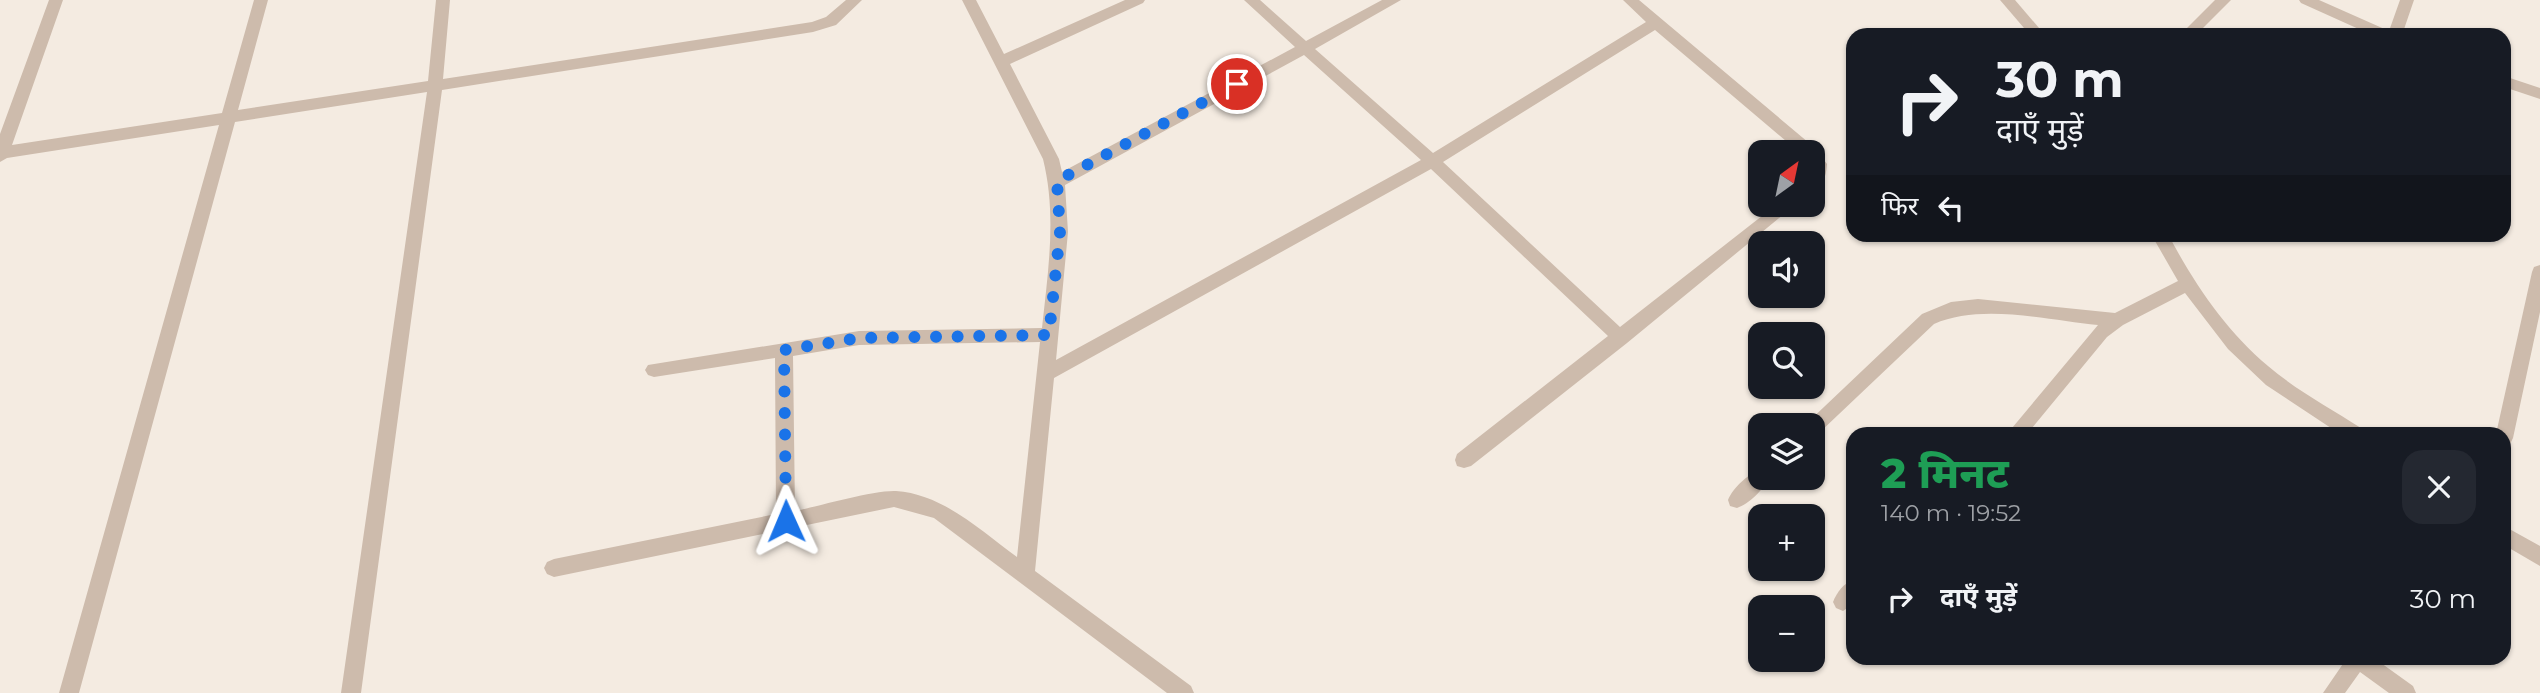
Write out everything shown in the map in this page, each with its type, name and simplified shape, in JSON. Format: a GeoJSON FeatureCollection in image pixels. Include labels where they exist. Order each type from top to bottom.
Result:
{"type":"FeatureCollection","features":[{"type":"Feature","properties":{"kind":"street"},"geometry":{"type":"LineString","coordinates":[[56,0],[0,154],[813,27],[831,21],[855,0]]}},
{"type":"Feature","properties":{"kind":"street"},"geometry":{"type":"LineString","coordinates":[[69,693],[261,0]]}},
{"type":"Feature","properties":{"kind":"street"},"geometry":{"type":"LineString","coordinates":[[351,693],[435,87],[443,0]]}},
{"type":"Feature","properties":{"kind":"street"},"geometry":{"type":"LineString","coordinates":[[969,0],[1051,159],[1057,181],[1060,232],[1025,574]]}},
{"type":"Feature","properties":{"kind":"street"},"geometry":{"type":"LineString","coordinates":[[1001,62],[1138,0]]}},
{"type":"Feature","properties":{"kind":"street"},"geometry":{"type":"LineString","coordinates":[[1251,0],[1432,161],[1621,338]]}},
{"type":"Feature","properties":{"kind":"street"},"geometry":{"type":"LineString","coordinates":[[1057,181],[1394,0]]}},
{"type":"Feature","properties":{"kind":"street"},"geometry":{"type":"LineString","coordinates":[[1630,0],[1795,140]]}},
{"type":"Feature","properties":{"kind":"street"},"geometry":{"type":"LineString","coordinates":[[2007,0],[2032,28]]}},
{"type":"Feature","properties":{"kind":"street"},"geometry":{"type":"LineString","coordinates":[[2194,28],[2224,0]]}},
{"type":"Feature","properties":{"kind":"street"},"geometry":{"type":"LineString","coordinates":[[2306,0],[2353,28]]}},
{"type":"Feature","properties":{"kind":"street"},"geometry":{"type":"LineString","coordinates":[[2397,28],[2407,0]]}},
{"type":"Feature","properties":{"kind":"street"},"geometry":{"type":"LineString","coordinates":[[1045,374],[1432,161],[1655,23]]}},
{"type":"Feature","properties":{"kind":"street"},"geometry":{"type":"LineString","coordinates":[[2511,83],[2540,94]]}},
{"type":"Feature","properties":{"kind":"street"},"geometry":{"type":"LineString","coordinates":[[1464,460],[1772,217]]}},
{"type":"Feature","properties":{"kind":"street"},"geometry":{"type":"LineString","coordinates":[[2164,242],[2189,283],[2245,356],[2261,372],[2344,427]]}},
{"type":"Feature","properties":{"kind":"street"},"geometry":{"type":"LineString","coordinates":[[2506,427],[2540,272]]}},
{"type":"Feature","properties":{"kind":"street"},"geometry":{"type":"LineString","coordinates":[[2022,427],[2101,332],[2117,320],[2189,283]]}},
{"type":"Feature","properties":{"kind":"street"},"geometry":{"type":"LineString","coordinates":[[1825,417],[1927,319],[1951,309],[1978,306],[2117,320]]}},
{"type":"Feature","properties":{"kind":"street"},"geometry":{"type":"LineString","coordinates":[[654,370],[859,338],[1049,335]]}},
{"type":"Feature","properties":{"kind":"street"},"geometry":{"type":"LineString","coordinates":[[784,350],[786,521]]}},
{"type":"Feature","properties":{"kind":"street"},"geometry":{"type":"LineString","coordinates":[[1737,500],[1748,489]]}},
{"type":"Feature","properties":{"kind":"street"},"geometry":{"type":"LineString","coordinates":[[554,568],[894,499],[917,503],[941,512],[1184,693]]}},
{"type":"Feature","properties":{"kind":"street"},"geometry":{"type":"LineString","coordinates":[[2511,539],[2540,558]]}},
{"type":"Feature","properties":{"kind":"street"},"geometry":{"type":"LineString","coordinates":[[2333,693],[2354,665]]}},
{"type":"Feature","properties":{"kind":"street"},"geometry":{"type":"LineString","coordinates":[[2366,665],[2406,693]]}},
{"type":"Feature","properties":{"kind":"route"},"geometry":{"type":"LineString","coordinates":[[786,521],[784,350],[859,338],[1049,335],[1060,232],[1057,181],[1237,84]]}}]}
